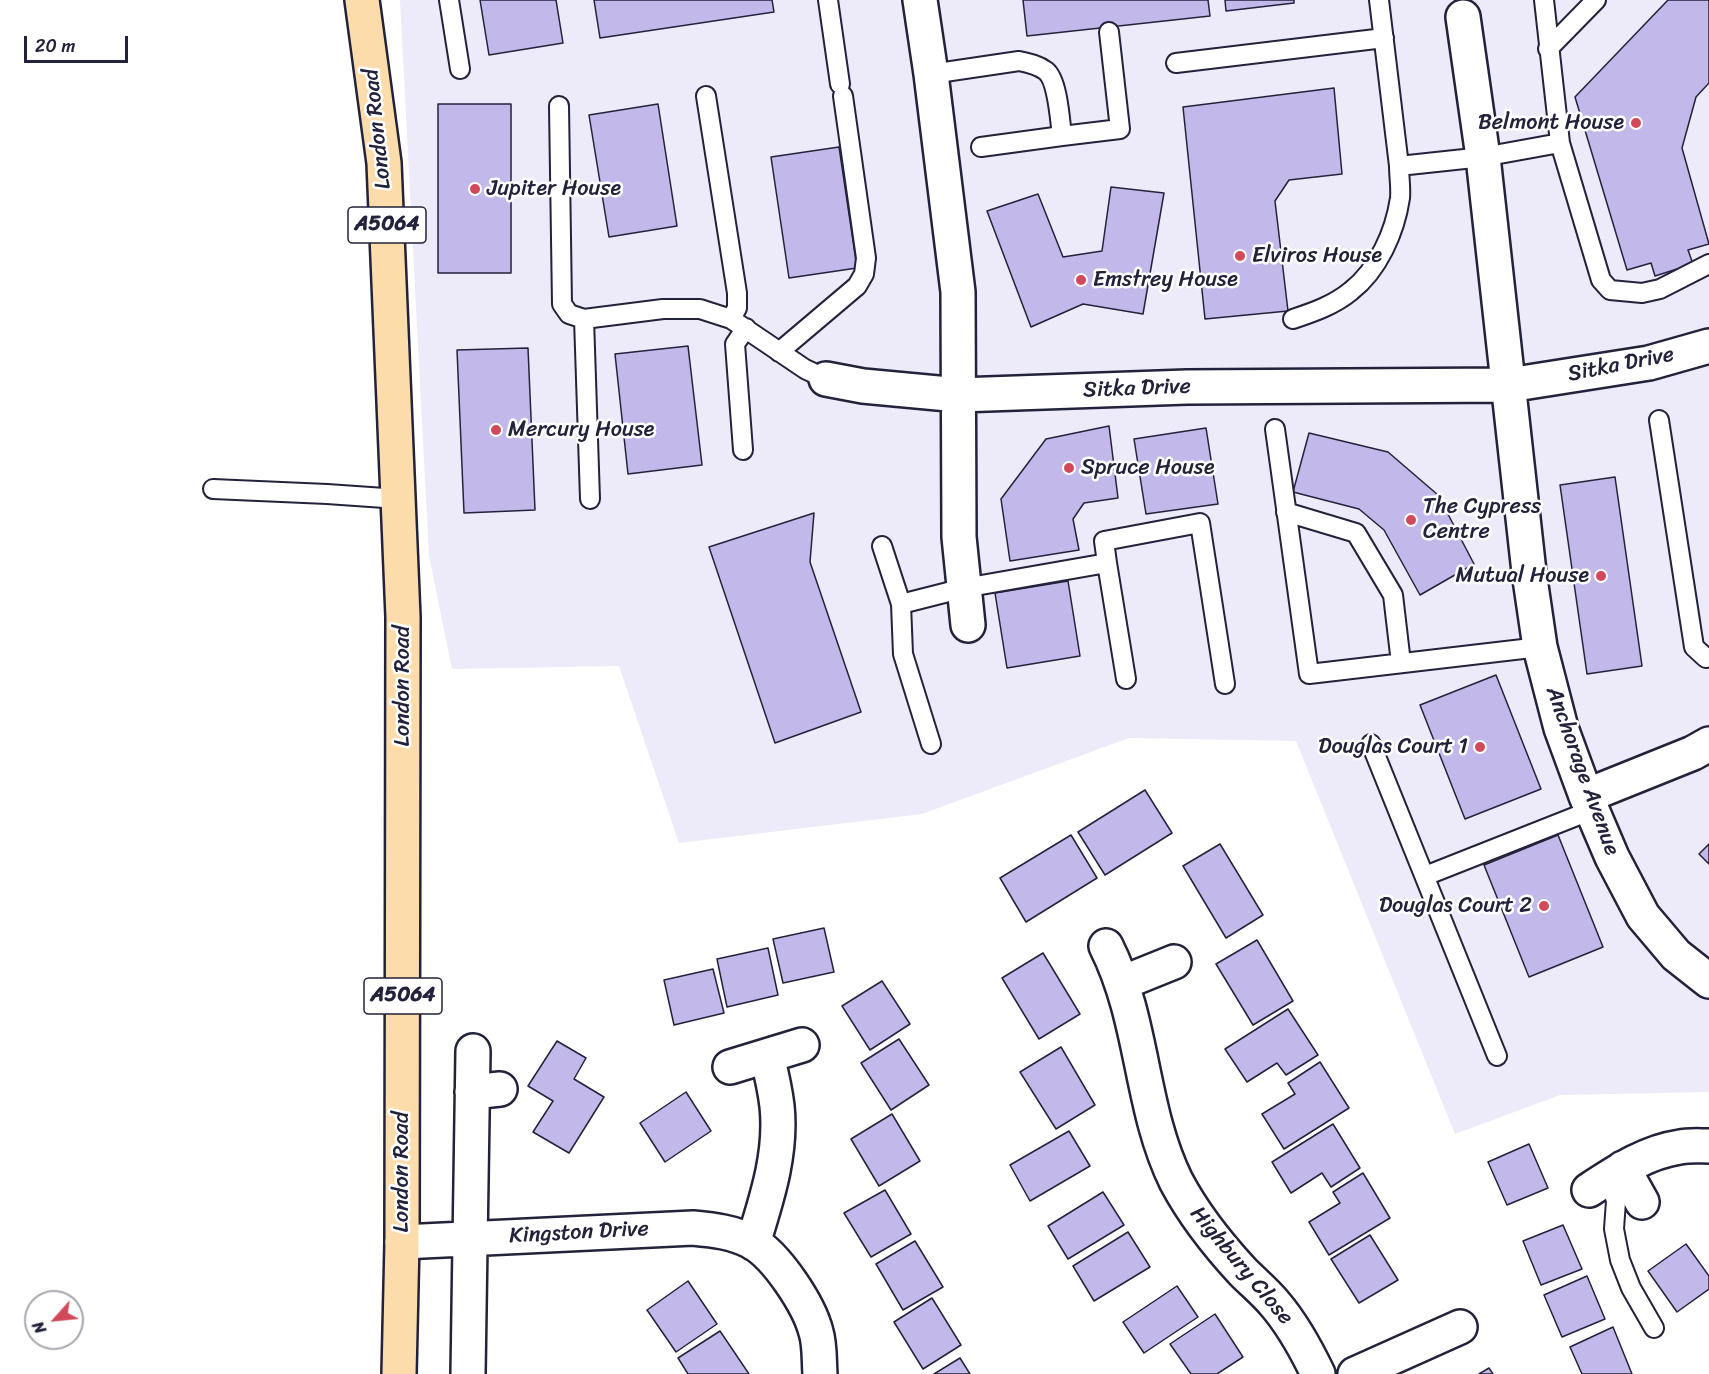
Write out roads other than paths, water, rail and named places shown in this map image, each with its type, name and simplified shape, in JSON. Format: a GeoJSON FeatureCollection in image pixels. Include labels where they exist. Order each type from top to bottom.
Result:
{"type":"FeatureCollection","features":[{"type":"Feature","properties":{"kind":"main road","name":"London Road"},"geometry":{"type":"LineString","coordinates":[[362,0],[384,163],[404,617],[402,1242],[399,1374]]}},
{"type":"Feature","properties":{"kind":"street"},"geometry":{"type":"LineString","coordinates":[[920,0],[958,292],[959,537],[968,625]]}},
{"type":"Feature","properties":{"kind":"street","name":"Anchorage Avenue"},"geometry":{"type":"LineString","coordinates":[[1463,16],[1483,157],[1529,572],[1540,647],[1561,729],[1612,857],[1643,916],[1676,955],[1709,981]]}},
{"type":"Feature","properties":{"kind":"street","name":"Sitka Drive"},"geometry":{"type":"LineString","coordinates":[[826,379],[863,386],[959,395],[1187,387],[1509,385],[1649,363],[1709,346]]}},
{"type":"Feature","properties":{"kind":"street"},"geometry":{"type":"LineString","coordinates":[[1589,803],[1709,744]]}},
{"type":"Feature","properties":{"kind":"street","name":"Highbury Close"},"geometry":{"type":"LineString","coordinates":[[1106,946],[1122,983],[1133,1019],[1160,1139],[1174,1177],[1190,1208],[1218,1245],[1276,1304],[1302,1341],[1318,1374]]}},
{"type":"Feature","properties":{"kind":"street"},"geometry":{"type":"LineString","coordinates":[[1122,983],[1174,962]]}},
{"type":"Feature","properties":{"kind":"street"},"geometry":{"type":"LineString","coordinates":[[730,1067],[802,1045]]}},
{"type":"Feature","properties":{"kind":"street"},"geometry":{"type":"LineString","coordinates":[[468,1374],[471,1238],[486,1091],[473,1051]]}},
{"type":"Feature","properties":{"kind":"street"},"geometry":{"type":"LineString","coordinates":[[753,1243],[775,1166],[778,1133],[777,1107],[767,1056]]}},
{"type":"Feature","properties":{"kind":"street"},"geometry":{"type":"LineString","coordinates":[[1642,1202],[1607,1178],[1636,1161],[1661,1151],[1682,1146],[1709,1146]]}},
{"type":"Feature","properties":{"kind":"street","name":"Kingston Drive"},"geometry":{"type":"LineString","coordinates":[[402,1242],[693,1228],[722,1231],[753,1243],[781,1268],[802,1298],[816,1332],[820,1374]]}},
{"type":"Feature","properties":{"kind":"street"},"geometry":{"type":"LineString","coordinates":[[1355,1374],[1460,1327]]}},
{"type":"Feature","properties":{"kind":"lane"},"geometry":{"type":"LineString","coordinates":[[449,0],[460,69]]}},
{"type":"Feature","properties":{"kind":"lane"},"geometry":{"type":"LineString","coordinates":[[779,352],[857,286],[864,274],[866,258],[828,0]]}},
{"type":"Feature","properties":{"kind":"lane"},"geometry":{"type":"LineString","coordinates":[[1293,319],[1322,309],[1352,291],[1371,270],[1395,223],[1400,196],[1398,166],[1379,0]]}},
{"type":"Feature","properties":{"kind":"lane"},"geometry":{"type":"LineString","coordinates":[[1544,0],[1560,143],[1601,280],[1610,290],[1642,293],[1660,289],[1709,264]]}},
{"type":"Feature","properties":{"kind":"lane"},"geometry":{"type":"LineString","coordinates":[[1548,49],[1596,0]]}},
{"type":"Feature","properties":{"kind":"lane"},"geometry":{"type":"LineString","coordinates":[[981,147],[1120,129],[1109,32]]}},
{"type":"Feature","properties":{"kind":"lane"},"geometry":{"type":"LineString","coordinates":[[1176,63],[1384,38]]}},
{"type":"Feature","properties":{"kind":"lane"},"geometry":{"type":"LineString","coordinates":[[931,74],[1019,61],[1033,64],[1048,72],[1054,88],[1062,136]]}},
{"type":"Feature","properties":{"kind":"lane"},"geometry":{"type":"LineString","coordinates":[[706,96],[737,292],[739,323],[735,344],[743,450]]}},
{"type":"Feature","properties":{"kind":"lane"},"geometry":{"type":"LineString","coordinates":[[559,106],[562,304],[569,314],[584,319],[663,309],[700,309],[739,323],[805,369],[826,379]]}},
{"type":"Feature","properties":{"kind":"lane"},"geometry":{"type":"LineString","coordinates":[[1398,166],[1483,157],[1560,143]]}},
{"type":"Feature","properties":{"kind":"lane"},"geometry":{"type":"LineString","coordinates":[[584,319],[590,499]]}},
{"type":"Feature","properties":{"kind":"lane"},"geometry":{"type":"LineString","coordinates":[[1659,420],[1694,647],[1706,658],[1709,657]]}},
{"type":"Feature","properties":{"kind":"lane"},"geometry":{"type":"LineString","coordinates":[[1275,429],[1309,674],[1540,647]]}},
{"type":"Feature","properties":{"kind":"lane"},"geometry":{"type":"LineString","coordinates":[[213,489],[399,499]]}},
{"type":"Feature","properties":{"kind":"lane"},"geometry":{"type":"LineString","coordinates":[[1286,513],[1356,533],[1393,595],[1401,663]]}},
{"type":"Feature","properties":{"kind":"lane"},"geometry":{"type":"LineString","coordinates":[[1126,679],[1104,541],[1200,524],[1225,684]]}},
{"type":"Feature","properties":{"kind":"lane"},"geometry":{"type":"LineString","coordinates":[[882,546],[901,604],[903,654],[931,744]]}},
{"type":"Feature","properties":{"kind":"lane"},"geometry":{"type":"LineString","coordinates":[[901,604],[964,588],[1107,563]]}},
{"type":"Feature","properties":{"kind":"lane"},"geometry":{"type":"LineString","coordinates":[[1371,744],[1497,1056]]}},
{"type":"Feature","properties":{"kind":"lane"},"geometry":{"type":"LineString","coordinates":[[1425,876],[1589,803]]}},
{"type":"Feature","properties":{"kind":"lane"},"geometry":{"type":"LineString","coordinates":[[1607,1178],[1616,1201],[1614,1229],[1620,1260],[1631,1288],[1654,1328]]}},
{"type":"Feature","properties":{"kind":"place","name":"Belmont House"},"geometry":{"type":"Point","coordinates":[1636,123]}},
{"type":"Feature","properties":{"kind":"place","name":"Jupiter House"},"geometry":{"type":"Point","coordinates":[475,189]}},
{"type":"Feature","properties":{"kind":"place","name":"Elviros House"},"geometry":{"type":"Point","coordinates":[1240,256]}},
{"type":"Feature","properties":{"kind":"place","name":"Emstrey House"},"geometry":{"type":"Point","coordinates":[1081,280]}},
{"type":"Feature","properties":{"kind":"place","name":"Mercury House"},"geometry":{"type":"Point","coordinates":[496,430]}},
{"type":"Feature","properties":{"kind":"place","name":"Spruce House"},"geometry":{"type":"Point","coordinates":[1069,468]}},
{"type":"Feature","properties":{"kind":"place","name":"The Cypress Centre"},"geometry":{"type":"Point","coordinates":[1411,520]}},
{"type":"Feature","properties":{"kind":"place","name":"Mutual House"},"geometry":{"type":"Point","coordinates":[1601,576]}},
{"type":"Feature","properties":{"kind":"place","name":"Douglas Court 1"},"geometry":{"type":"Point","coordinates":[1480,747]}},
{"type":"Feature","properties":{"kind":"place","name":"Douglas Court 2"},"geometry":{"type":"Point","coordinates":[1544,906]}}]}
